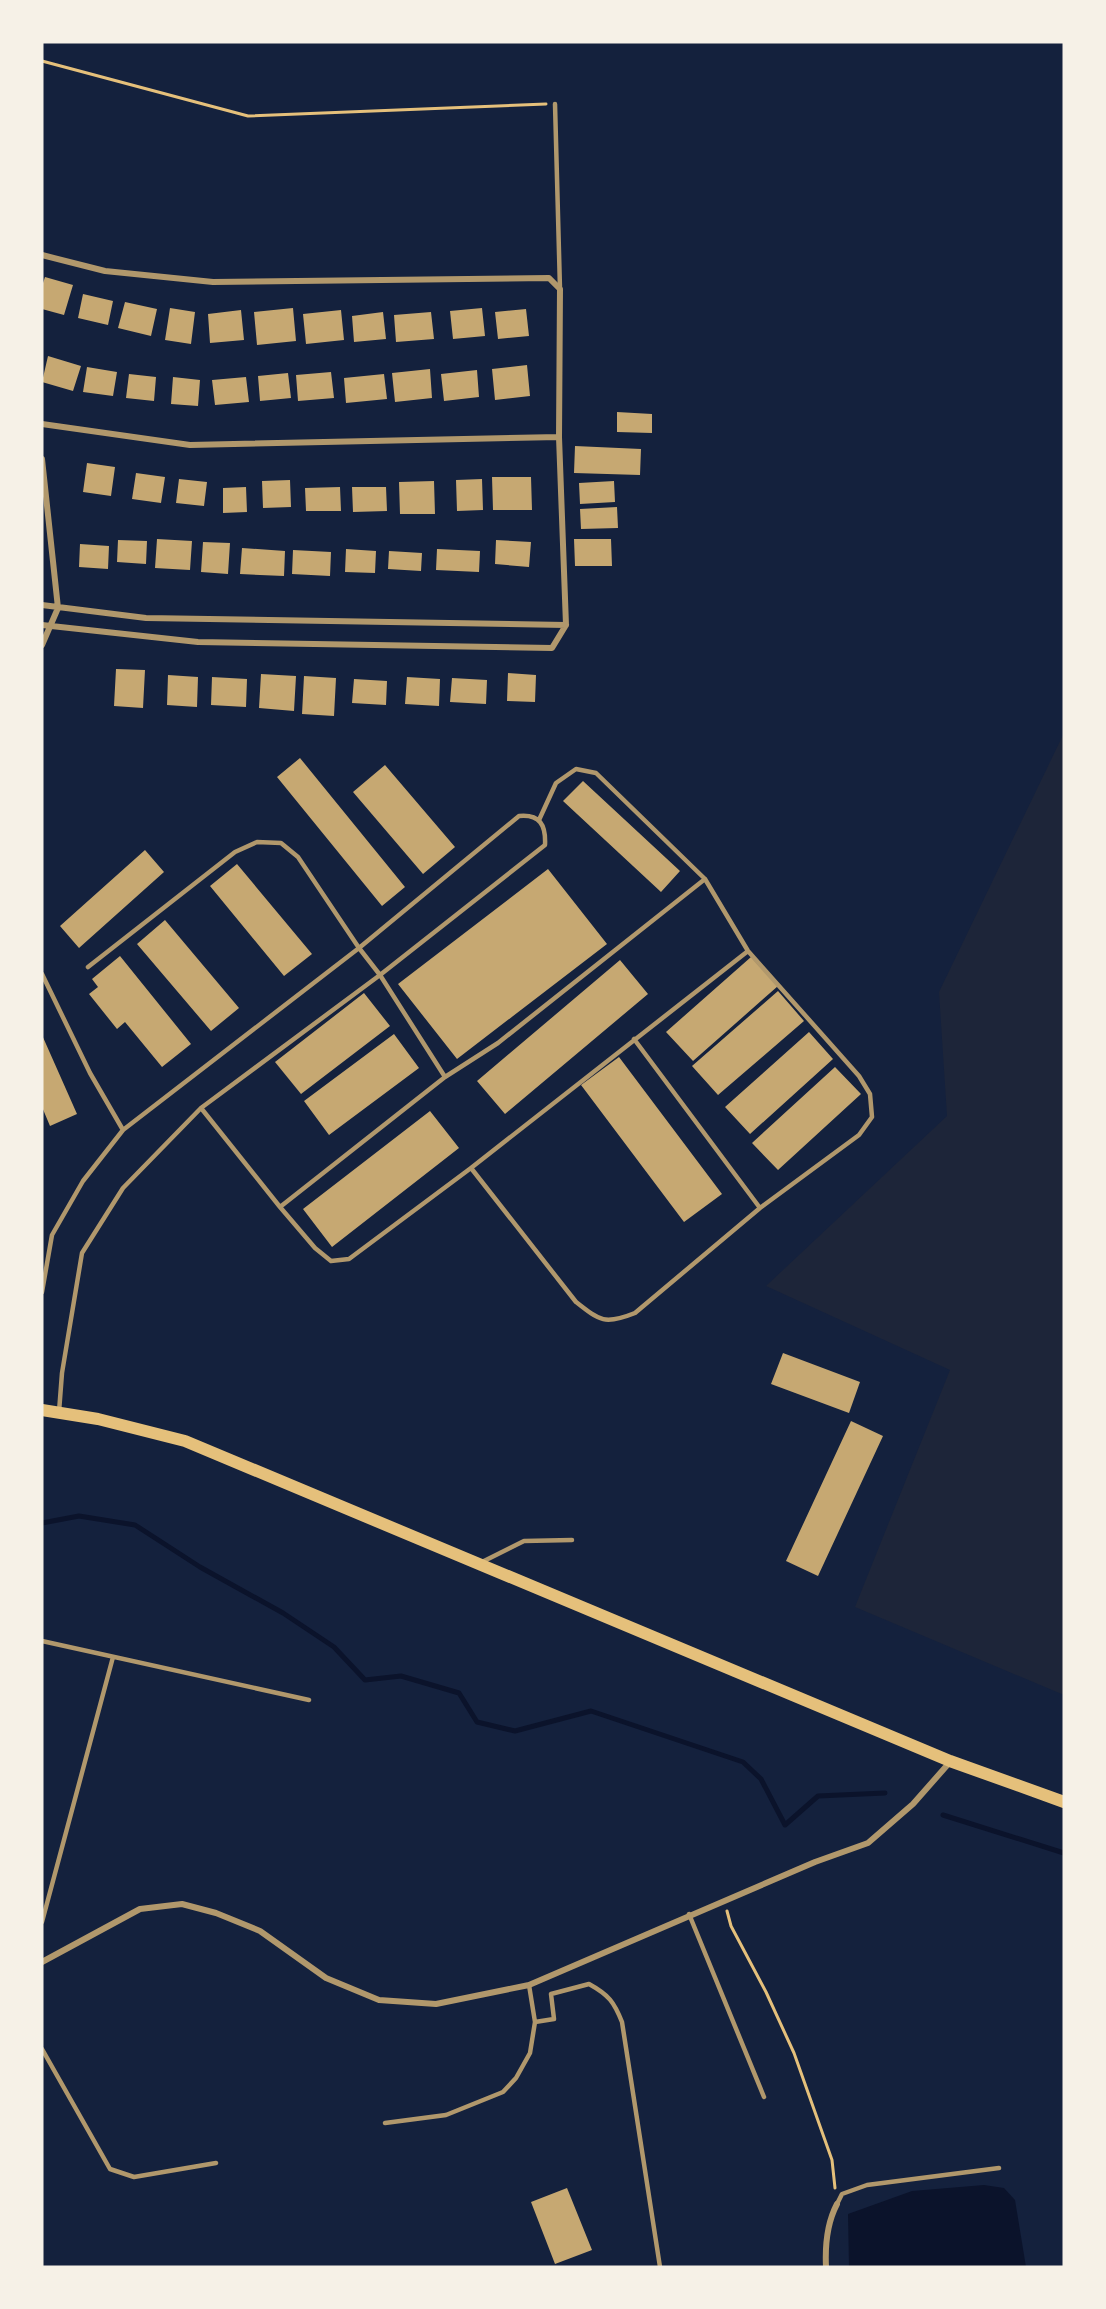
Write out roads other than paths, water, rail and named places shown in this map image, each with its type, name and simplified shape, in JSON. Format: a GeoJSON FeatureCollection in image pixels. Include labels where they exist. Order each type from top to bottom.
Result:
{"type":"FeatureCollection","features":[{"type":"Feature","properties":{"kind":"main road"},"geometry":{"type":"LineString","coordinates":[[42,1410],[185,1441],[950,1761],[1064,1803]]}},
{"type":"Feature","properties":{"kind":"street"},"geometry":{"type":"LineString","coordinates":[[42,255],[105,271],[213,282],[549,278],[560,289],[558,438],[566,625],[552,648],[198,642],[42,625]]}},
{"type":"Feature","properties":{"kind":"street"},"geometry":{"type":"LineString","coordinates":[[42,424],[190,445],[558,438]]}},
{"type":"Feature","properties":{"kind":"street"},"geometry":{"type":"LineString","coordinates":[[42,459],[58,608],[42,645]]}},
{"type":"Feature","properties":{"kind":"street"},"geometry":{"type":"LineString","coordinates":[[42,605],[146,618],[566,625]]}},
{"type":"Feature","properties":{"kind":"street"},"geometry":{"type":"LineString","coordinates":[[42,1962],[140,1909],[182,1904],[216,1913],[260,1931],[326,1978],[379,2000],[436,2004],[529,1985],[689,1914],[815,1862],[868,1844],[913,1804],[950,1761]]}},
{"type":"Feature","properties":{"kind":"street"},"geometry":{"type":"LineString","coordinates":[[826,2267],[825,2248],[832,2214],[837,2204]]}},
{"type":"Feature","properties":{"kind":"lane"},"geometry":{"type":"LineString","coordinates":[[555,104],[560,289]]}},
{"type":"Feature","properties":{"kind":"lane"},"geometry":{"type":"LineString","coordinates":[[471,1168],[576,1302],[597,1318],[615,1321],[635,1313],[760,1208],[859,1135],[872,1117],[870,1094],[859,1076],[748,951],[705,879],[596,773],[576,769],[556,783],[539,820]]}},
{"type":"Feature","properties":{"kind":"lane"},"geometry":{"type":"LineString","coordinates":[[42,1292],[52,1236],[83,1181],[123,1130],[359,948],[519,816],[529,815],[539,820],[545,832],[545,845],[380,975],[201,1108],[123,1188],[82,1253],[62,1372],[59,1412]]}},
{"type":"Feature","properties":{"kind":"lane"},"geometry":{"type":"LineString","coordinates":[[88,968],[235,852],[257,842],[281,843],[298,857],[359,948],[380,975],[445,1077]]}},
{"type":"Feature","properties":{"kind":"lane"},"geometry":{"type":"LineString","coordinates":[[280,1207],[445,1077],[498,1043],[705,879]]}},
{"type":"Feature","properties":{"kind":"lane"},"geometry":{"type":"LineString","coordinates":[[201,1108],[315,1248],[331,1261],[349,1259],[471,1168],[748,951]]}},
{"type":"Feature","properties":{"kind":"lane"},"geometry":{"type":"LineString","coordinates":[[42,974],[90,1073],[123,1130]]}},
{"type":"Feature","properties":{"kind":"lane"},"geometry":{"type":"LineString","coordinates":[[634,1039],[760,1208]]}},
{"type":"Feature","properties":{"kind":"lane"},"geometry":{"type":"LineString","coordinates":[[478,1564],[524,1541],[572,1540]]}},
{"type":"Feature","properties":{"kind":"lane"},"geometry":{"type":"LineString","coordinates":[[42,1641],[309,1700]]}},
{"type":"Feature","properties":{"kind":"lane"},"geometry":{"type":"LineString","coordinates":[[42,1922],[113,1657]]}},
{"type":"Feature","properties":{"kind":"lane"},"geometry":{"type":"LineString","coordinates":[[689,1914],[764,2097]]}},
{"type":"Feature","properties":{"kind":"lane"},"geometry":{"type":"LineString","coordinates":[[535,2022],[554,2019],[551,1994],[590,1984],[614,2003],[622,2022],[660,2267]]}},
{"type":"Feature","properties":{"kind":"lane"},"geometry":{"type":"LineString","coordinates":[[385,2122],[446,2115],[503,2092],[516,2078],[530,2053],[535,2022],[529,1985]]}},
{"type":"Feature","properties":{"kind":"lane"},"geometry":{"type":"LineString","coordinates":[[42,2049],[110,2169],[134,2177],[216,2163]]}},
{"type":"Feature","properties":{"kind":"lane"},"geometry":{"type":"LineString","coordinates":[[837,2204],[842,2194],[867,2186],[999,2168]]}},
{"type":"Feature","properties":{"kind":"waterway"},"geometry":{"type":"LineString","coordinates":[[42,1523],[79,1516],[135,1525],[200,1567],[283,1613],[334,1647],[365,1680],[401,1676],[459,1693],[477,1722],[515,1731],[591,1711],[743,1762],[761,1779],[785,1825],[818,1796],[885,1793]]}},
{"type":"Feature","properties":{"kind":"waterway"},"geometry":{"type":"LineString","coordinates":[[943,1815],[1064,1853]]}}]}
